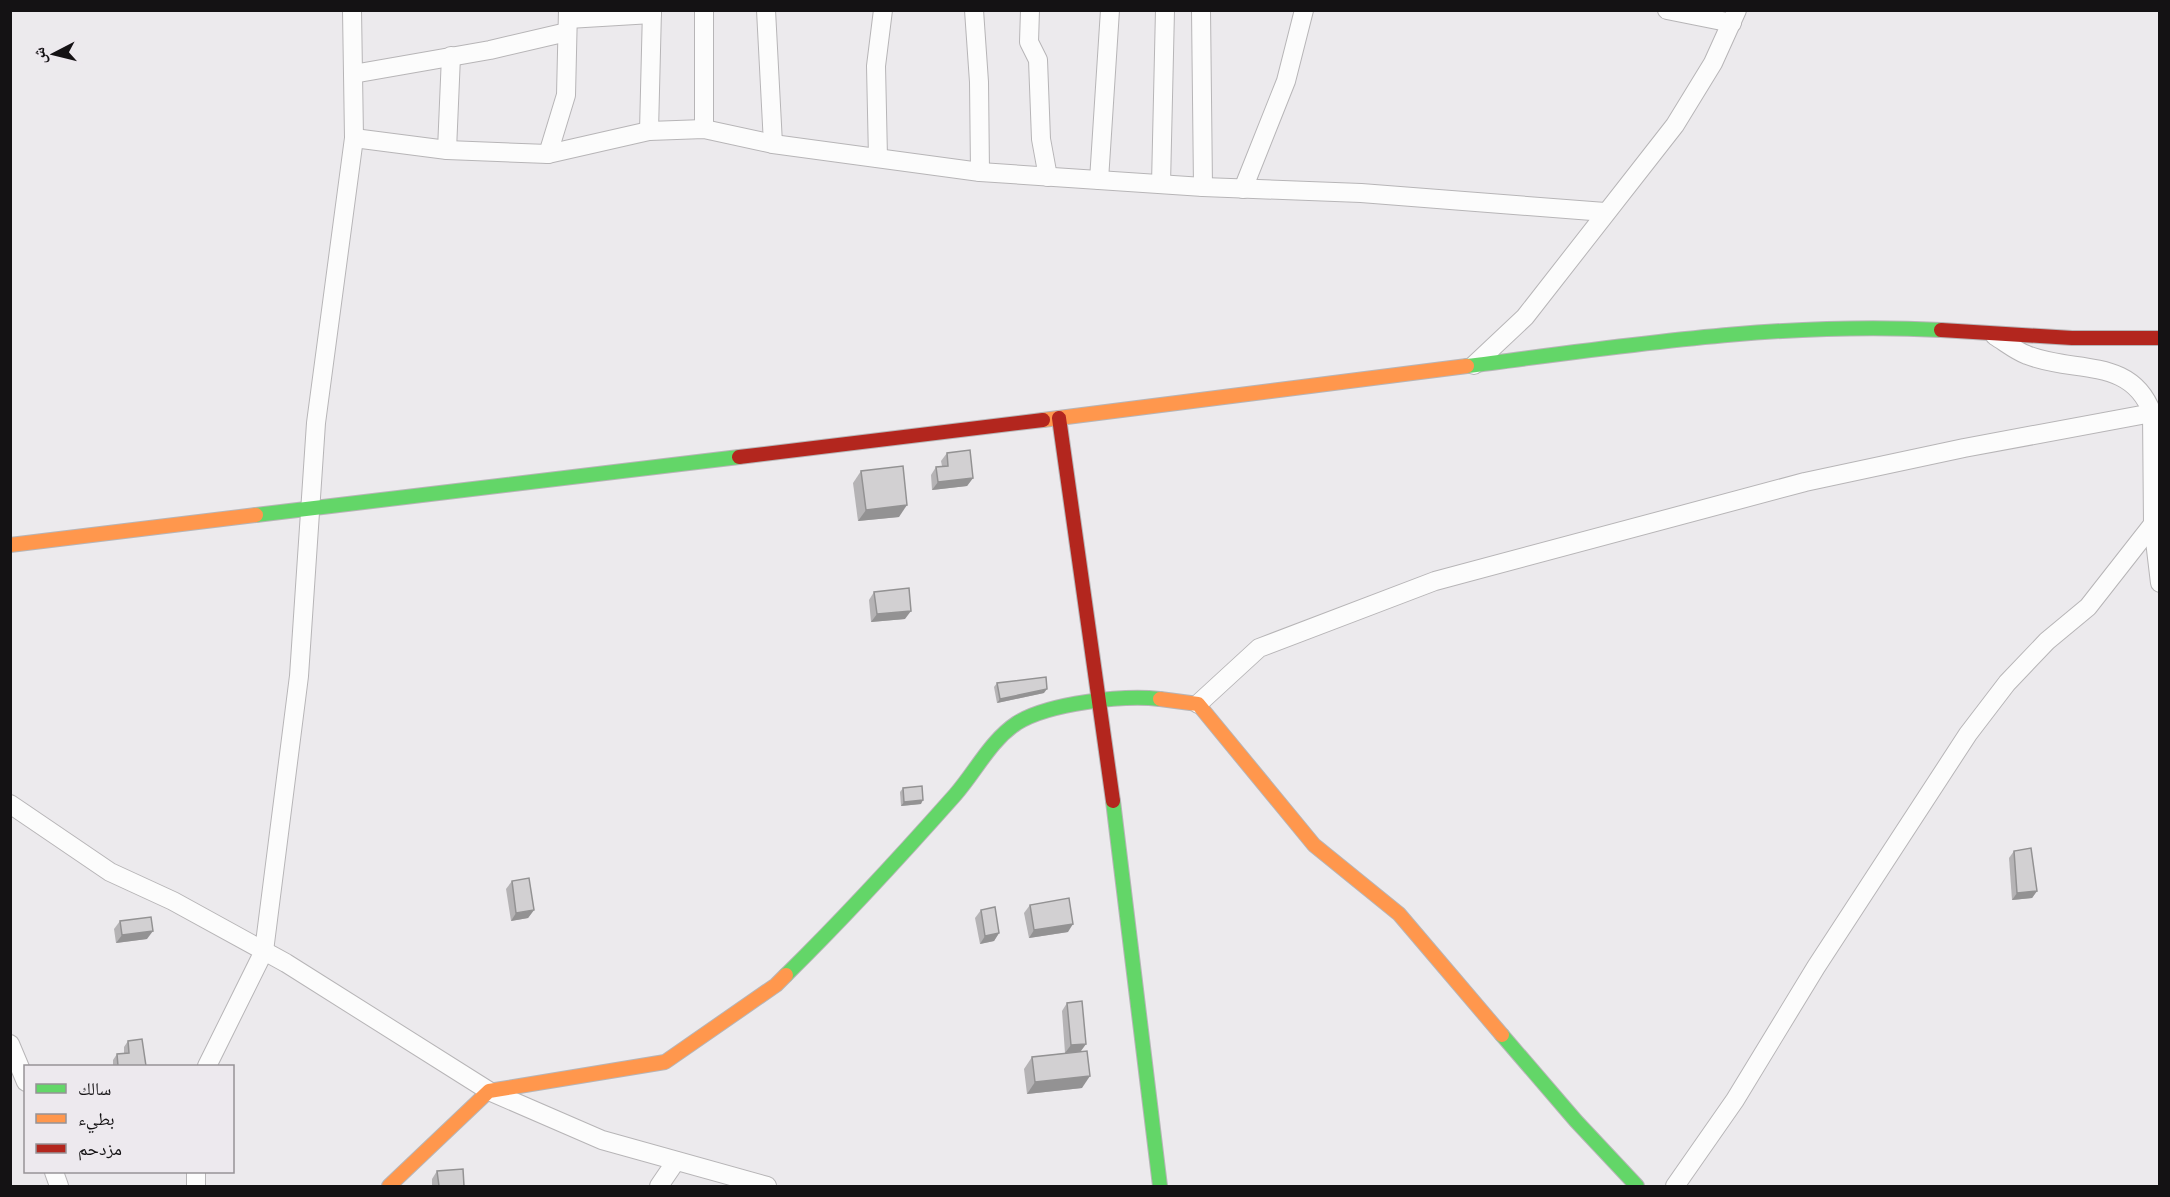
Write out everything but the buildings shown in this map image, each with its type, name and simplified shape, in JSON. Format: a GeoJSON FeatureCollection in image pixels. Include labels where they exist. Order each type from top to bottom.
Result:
{"type":"FeatureCollection","features":[{"type":"Feature","properties":{"kind":"street"},"geometry":{"type":"LineString","coordinates":[[207,1065],[264,951],[299,676],[316,423],[354,138],[352,10]]}},
{"type":"Feature","properties":{"kind":"street"},"geometry":{"type":"LineString","coordinates":[[704,10],[704,129]]}},
{"type":"Feature","properties":{"kind":"street"},"geometry":{"type":"LineString","coordinates":[[766,10],[773,144]]}},
{"type":"Feature","properties":{"kind":"street"},"geometry":{"type":"LineString","coordinates":[[878,158],[876,66],[883,10]]}},
{"type":"Feature","properties":{"kind":"street"},"geometry":{"type":"LineString","coordinates":[[974,10],[979,82],[980,172]]}},
{"type":"Feature","properties":{"kind":"street"},"geometry":{"type":"LineString","coordinates":[[1030,10],[1029,42],[1038,60],[1041,139],[1048,177]]}},
{"type":"Feature","properties":{"kind":"street"},"geometry":{"type":"LineString","coordinates":[[1099,180],[1110,10]]}},
{"type":"Feature","properties":{"kind":"street"},"geometry":{"type":"LineString","coordinates":[[1161,184],[1165,10]]}},
{"type":"Feature","properties":{"kind":"street"},"geometry":{"type":"LineString","coordinates":[[1201,10],[1203,187]]}},
{"type":"Feature","properties":{"kind":"street"},"geometry":{"type":"LineString","coordinates":[[1243,189],[1286,81],[1304,10]]}},
{"type":"Feature","properties":{"kind":"street"},"geometry":{"type":"LineString","coordinates":[[1474,365],[1526,317],[1572,260],[1605,212],[1675,125],[1713,63],[1735,17],[1667,10]]}},
{"type":"Feature","properties":{"kind":"street"},"geometry":{"type":"LineString","coordinates":[[353,74],[490,50],[568,20],[652,12],[649,131]]}},
{"type":"Feature","properties":{"kind":"street"},"geometry":{"type":"LineString","coordinates":[[548,154],[566,95],[568,20]]}},
{"type":"Feature","properties":{"kind":"street"},"geometry":{"type":"LineString","coordinates":[[447,150],[452,56]]}},
{"type":"Feature","properties":{"kind":"street"},"geometry":{"type":"LineString","coordinates":[[354,138],[447,150],[548,154],[649,131],[704,129],[773,144],[980,172],[1203,187],[1361,194],[1605,212]]}},
{"type":"Feature","properties":{"kind":"street"},"geometry":{"type":"LineString","coordinates":[[10,545],[1059,418],[1665,341],[1792,330],[1898,328],[2160,338]]}},
{"type":"Feature","properties":{"kind":"street"},"geometry":{"type":"LineString","coordinates":[[1991,333],[2027,355],[2064,365],[2096,369],[2122,377],[2139,387],[2152,413],[2153,524],[2160,583]]}},
{"type":"Feature","properties":{"kind":"street"},"geometry":{"type":"LineString","coordinates":[[1198,704],[1259,648],[1435,581],[1805,482],[1964,448],[2152,413]]}},
{"type":"Feature","properties":{"kind":"street"},"geometry":{"type":"LineString","coordinates":[[1059,418],[1099,701],[1160,1186]]}},
{"type":"Feature","properties":{"kind":"street"},"geometry":{"type":"LineString","coordinates":[[1675,1186],[1735,1100],[1816,968],[1968,734],[2007,683],[2047,641],[2088,607],[2153,524]]}},
{"type":"Feature","properties":{"kind":"street"},"geometry":{"type":"LineString","coordinates":[[389,1186],[489,1091],[665,1062],[776,985],[848,915],[957,792],[1006,732],[1019,722],[1042,712],[1099,701],[1149,698],[1198,704],[1314,845],[1399,914],[1575,1121],[1637,1186]]}},
{"type":"Feature","properties":{"kind":"street"},"geometry":{"type":"LineString","coordinates":[[10,804],[110,872],[173,901],[264,951],[489,1091],[602,1140],[767,1186]]}},
{"type":"Feature","properties":{"kind":"street"},"geometry":{"type":"LineString","coordinates":[[10,1044],[24,1077]]}},
{"type":"Feature","properties":{"kind":"street"},"geometry":{"type":"LineString","coordinates":[[659,1186],[676,1161]]}},
{"type":"Feature","properties":{"kind":"traffic: fast"},"geometry":{"type":"LineString","coordinates":[[1467,366],[1644,343],[1763,332],[1881,328],[1941,330]]}},
{"type":"Feature","properties":{"kind":"traffic: fast"},"geometry":{"type":"LineString","coordinates":[[256,515],[739,457]]}},
{"type":"Feature","properties":{"kind":"traffic: fast"},"geometry":{"type":"LineString","coordinates":[[786,975],[893,864],[963,786],[1007,730],[1031,716],[1067,706],[1127,698],[1160,699]]}},
{"type":"Feature","properties":{"kind":"traffic: fast"},"geometry":{"type":"LineString","coordinates":[[1113,801],[1160,1186]]}},
{"type":"Feature","properties":{"kind":"traffic: fast"},"geometry":{"type":"LineString","coordinates":[[1502,1035],[1576,1121],[1637,1186]]}},
{"type":"Feature","properties":{"kind":"traffic: slow"},"geometry":{"type":"LineString","coordinates":[[1043,420],[1467,366]]}},
{"type":"Feature","properties":{"kind":"traffic: slow"},"geometry":{"type":"LineString","coordinates":[[10,545],[256,515]]}},
{"type":"Feature","properties":{"kind":"traffic: slow"},"geometry":{"type":"LineString","coordinates":[[1160,699],[1198,704],[1314,845],[1399,914],[1502,1035]]}},
{"type":"Feature","properties":{"kind":"traffic: slow"},"geometry":{"type":"LineString","coordinates":[[389,1186],[489,1091],[665,1062],[776,985],[786,975]]}},
{"type":"Feature","properties":{"kind":"traffic: jam"},"geometry":{"type":"LineString","coordinates":[[1941,330],[2072,338],[2160,338]]}},
{"type":"Feature","properties":{"kind":"traffic: jam"},"geometry":{"type":"LineString","coordinates":[[1059,418],[1113,801]]}},
{"type":"Feature","properties":{"kind":"traffic: jam"},"geometry":{"type":"LineString","coordinates":[[739,457],[1043,420]]}}]}
